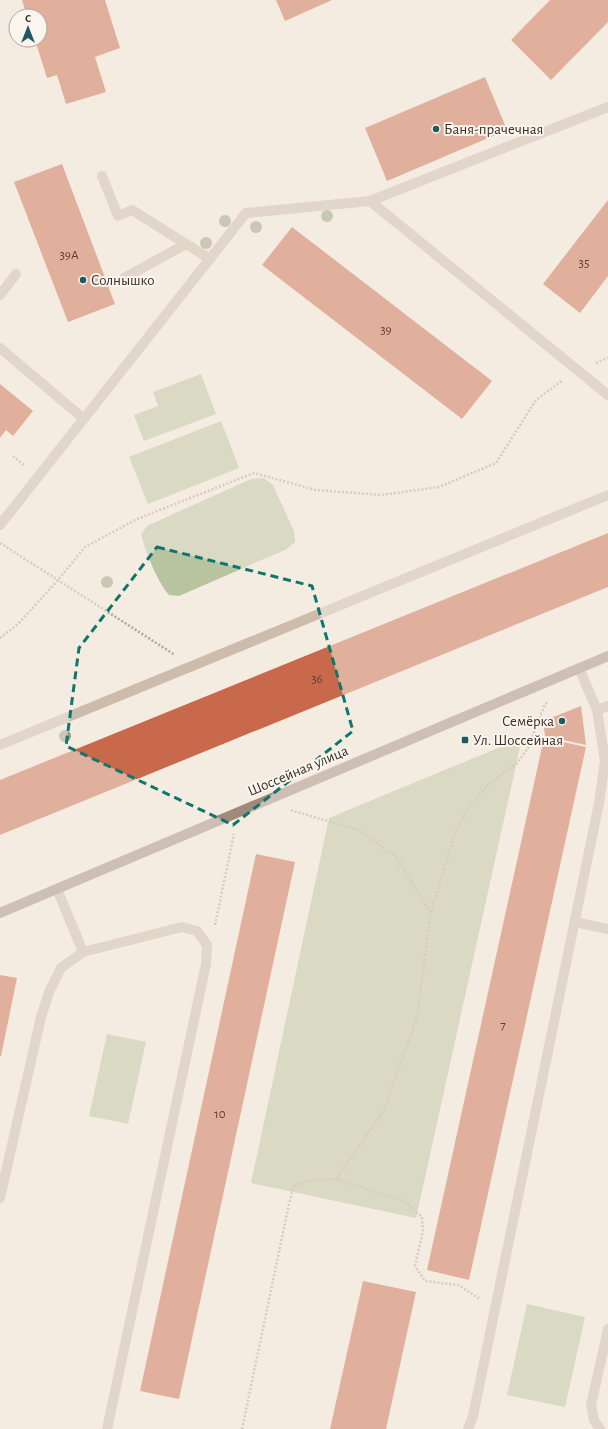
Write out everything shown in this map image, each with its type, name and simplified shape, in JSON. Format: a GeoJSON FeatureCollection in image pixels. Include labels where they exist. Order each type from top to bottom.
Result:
{"type":"FeatureCollection","features":[{"type":"Feature","properties":{"kind":"street","name":"Шоссейная улица"},"geometry":{"type":"LineString","coordinates":[[0,913],[608,656]]}},
{"type":"Feature","properties":{"kind":"lane"},"geometry":{"type":"LineString","coordinates":[[0,525],[246,213],[370,201],[608,107]]}},
{"type":"Feature","properties":{"kind":"lane"},"geometry":{"type":"LineString","coordinates":[[102,176],[118,216],[132,210],[210,259]]}},
{"type":"Feature","properties":{"kind":"lane"},"geometry":{"type":"LineString","coordinates":[[370,201],[608,395]]}},
{"type":"Feature","properties":{"kind":"lane"},"geometry":{"type":"LineString","coordinates":[[124,278],[186,244]]}},
{"type":"Feature","properties":{"kind":"lane"},"geometry":{"type":"LineString","coordinates":[[0,295],[16,274]]}},
{"type":"Feature","properties":{"kind":"lane"},"geometry":{"type":"LineString","coordinates":[[0,348],[84,419]]}},
{"type":"Feature","properties":{"kind":"lane"},"geometry":{"type":"LineString","coordinates":[[0,745],[608,495]]}},
{"type":"Feature","properties":{"kind":"lane"},"geometry":{"type":"LineString","coordinates":[[468,1429],[473,1416],[599,803],[605,761],[597,710],[579,668]]}},
{"type":"Feature","properties":{"kind":"lane"},"geometry":{"type":"LineString","coordinates":[[597,710],[608,706]]}},
{"type":"Feature","properties":{"kind":"lane"},"geometry":{"type":"LineString","coordinates":[[57,889],[83,952]]}},
{"type":"Feature","properties":{"kind":"lane"},"geometry":{"type":"LineString","coordinates":[[575,922],[608,929]]}},
{"type":"Feature","properties":{"kind":"lane"},"geometry":{"type":"LineString","coordinates":[[0,1198],[41,1017],[49,992],[61,968],[83,952],[182,927],[197,931],[207,945],[206,964],[107,1429]]}},
{"type":"Feature","properties":{"kind":"lane"},"geometry":{"type":"LineString","coordinates":[[600,1429],[594,1420],[591,1405],[608,1329]]}},
{"type":"Feature","properties":{"kind":"path"},"geometry":{"type":"LineString","coordinates":[[0,638],[18,624],[58,580],[85,547],[137,519],[254,473],[316,490],[381,495],[439,487],[496,463],[536,400],[557,383],[578,371]]}},
{"type":"Feature","properties":{"kind":"path"},"geometry":{"type":"LineString","coordinates":[[0,543],[192,666]]}},
{"type":"Feature","properties":{"kind":"path"},"geometry":{"type":"LineString","coordinates":[[336,1179],[384,1110],[417,1017],[430,913],[454,836],[467,809],[490,783],[517,763],[528,748],[545,704],[551,700]]}},
{"type":"Feature","properties":{"kind":"path"},"geometry":{"type":"LineString","coordinates":[[288,809],[358,830],[395,856],[430,913]]}},
{"type":"Feature","properties":{"kind":"path"},"geometry":{"type":"LineString","coordinates":[[214,926],[234,834]]}},
{"type":"Feature","properties":{"kind":"path"},"geometry":{"type":"LineString","coordinates":[[242,1429],[294,1186],[310,1180],[336,1179],[404,1201],[422,1217],[423,1231],[415,1266],[424,1281],[458,1285],[495,1309]]}},
{"type":"Feature","properties":{"kind":"highlighted area"},"geometry":{"type":"Polygon","coordinates":[[[157,547],[312,586],[353,731],[233,825],[66,746],[79,648],[157,547]]]}},
{"type":"Feature","properties":{"kind":"green space"},"geometry":{"type":"Polygon","coordinates":[[[201,374],[216,414],[144,441],[134,415],[158,406],[153,392],[201,374]]]}},
{"type":"Feature","properties":{"kind":"green space"},"geometry":{"type":"Polygon","coordinates":[[[221,421],[239,468],[148,504],[129,457],[221,421]]]}},
{"type":"Feature","properties":{"kind":"green space"},"geometry":{"type":"Polygon","coordinates":[[[264,478],[273,485],[294,531],[295,542],[287,549],[179,596],[169,595],[156,575],[143,541],[141,534],[147,526],[251,479],[264,478]]]}},
{"type":"Feature","properties":{"kind":"green space"},"geometry":{"type":"Polygon","coordinates":[[[522,738],[416,1218],[251,1183],[329,818],[522,738]]]}},
{"type":"Feature","properties":{"kind":"green space"},"geometry":{"type":"Polygon","coordinates":[[[107,1034],[146,1042],[128,1124],[89,1116],[107,1034]]]}},
{"type":"Feature","properties":{"kind":"green space"},"geometry":{"type":"Polygon","coordinates":[[[527,1304],[585,1317],[565,1407],[507,1395],[527,1304]]]}},
{"type":"Feature","properties":{"kind":"building"},"geometry":{"type":"Polygon","coordinates":[[[22,0],[105,0],[120,48],[95,57],[106,92],[66,104],[57,75],[47,78],[38,48],[48,48],[48,8],[24,8],[22,0]]]}},
{"type":"Feature","properties":{"kind":"building"},"geometry":{"type":"Polygon","coordinates":[[[276,0],[332,0],[285,21],[276,0]]]}},
{"type":"Feature","properties":{"kind":"building"},"geometry":{"type":"Polygon","coordinates":[[[550,0],[608,0],[608,22],[551,80],[511,40],[550,0]]]}},
{"type":"Feature","properties":{"kind":"building","name":"Баня-прачечная"},"geometry":{"type":"Polygon","coordinates":[[[485,77],[507,130],[387,181],[365,128],[485,77]]]}},
{"type":"Feature","properties":{"kind":"building"},"geometry":{"type":"Polygon","coordinates":[[[62,164],[115,304],[68,322],[14,182],[62,164]]]}},
{"type":"Feature","properties":{"kind":"building"},"geometry":{"type":"Polygon","coordinates":[[[608,200],[608,276],[580,313],[543,284],[608,200]]]}},
{"type":"Feature","properties":{"kind":"building"},"geometry":{"type":"Polygon","coordinates":[[[292,227],[492,381],[462,419],[262,265],[292,227]]]}},
{"type":"Feature","properties":{"kind":"building"},"geometry":{"type":"Polygon","coordinates":[[[0,384],[33,411],[13,436],[6,430],[0,438],[0,384]]]}},
{"type":"Feature","properties":{"kind":"building"},"geometry":{"type":"Polygon","coordinates":[[[608,533],[608,587],[0,835],[0,780],[608,533]]]}},
{"type":"Feature","properties":{"kind":"building"},"geometry":{"type":"Polygon","coordinates":[[[581,706],[586,745],[545,736],[543,721],[581,706]]]}},
{"type":"Feature","properties":{"kind":"building"},"geometry":{"type":"Polygon","coordinates":[[[544,738],[586,747],[469,1280],[427,1270],[544,738]]]}},
{"type":"Feature","properties":{"kind":"building"},"geometry":{"type":"Polygon","coordinates":[[[256,854],[295,862],[179,1399],[140,1391],[256,854]]]}},
{"type":"Feature","properties":{"kind":"building"},"geometry":{"type":"Polygon","coordinates":[[[0,975],[17,978],[1,1056],[0,1056],[0,975]]]}},
{"type":"Feature","properties":{"kind":"building"},"geometry":{"type":"Polygon","coordinates":[[[363,1281],[416,1292],[386,1429],[330,1429],[363,1281]]]}},
{"type":"Feature","properties":{"kind":"place","name":"Баня-прачечная"},"geometry":{"type":"Point","coordinates":[436,129]}},
{"type":"Feature","properties":{"kind":"place","name":"Солнышко"},"geometry":{"type":"Point","coordinates":[83,280]}},
{"type":"Feature","properties":{"kind":"place","name":"Семёрка"},"geometry":{"type":"Point","coordinates":[562,721]}},
{"type":"Feature","properties":{"kind":"place","name":"Ул. Шоссейная"},"geometry":{"type":"Point","coordinates":[465,740]}}]}
